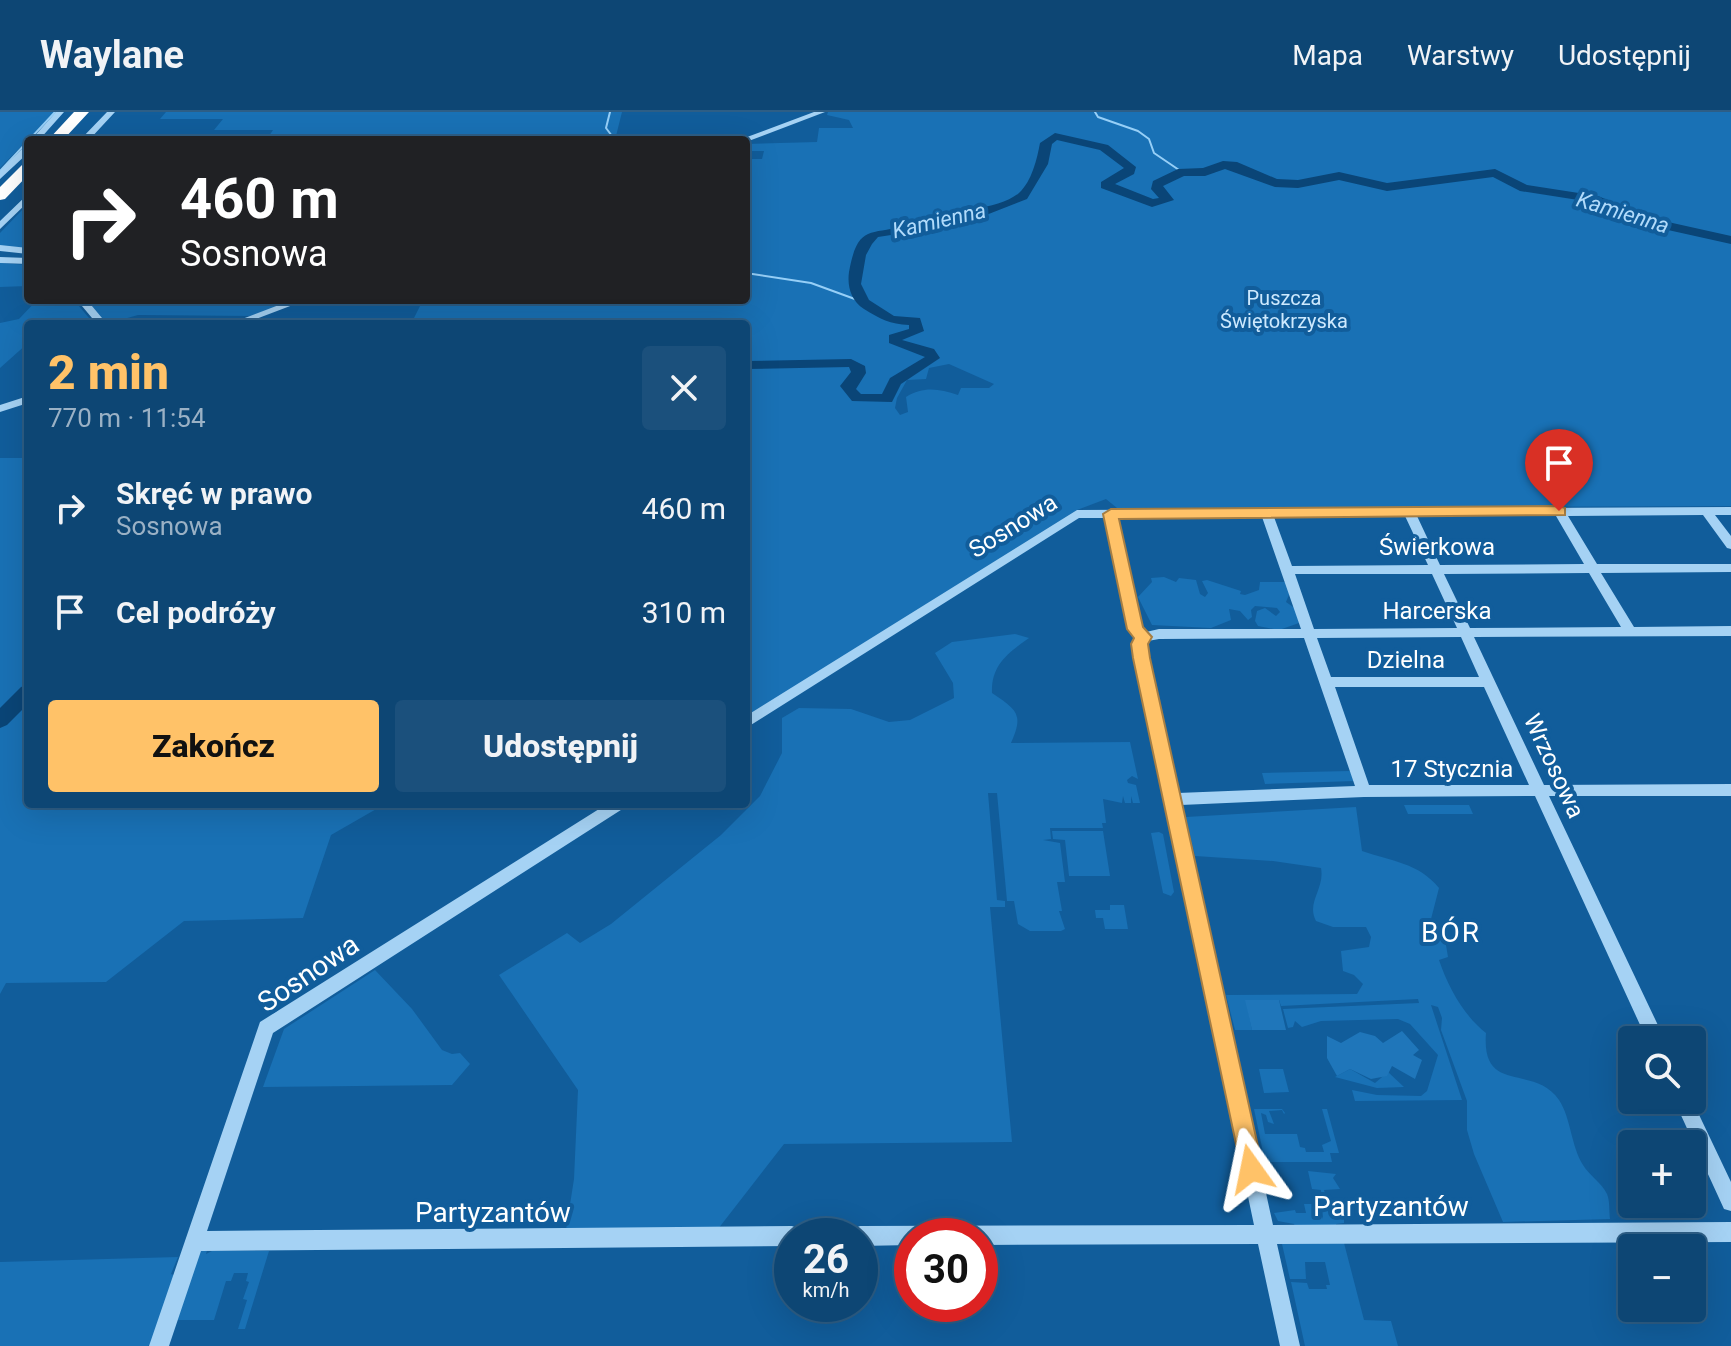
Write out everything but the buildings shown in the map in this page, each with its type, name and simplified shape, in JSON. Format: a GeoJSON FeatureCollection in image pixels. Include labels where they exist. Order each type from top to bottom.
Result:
{"type":"FeatureCollection","features":[{"type":"Feature","properties":{"kind":"highway"},"geometry":{"type":"LineString","coordinates":[[59,136],[82,112]]}},
{"type":"Feature","properties":{"kind":"highway"},"geometry":{"type":"LineString","coordinates":[[74,136],[96,112]]}},
{"type":"Feature","properties":{"kind":"highway"},"geometry":{"type":"LineString","coordinates":[[0,196],[24,171]]}},
{"type":"Feature","properties":{"kind":"highway"},"geometry":{"type":"LineString","coordinates":[[0,211],[24,188]]}},
{"type":"Feature","properties":{"kind":"street"},"geometry":{"type":"LineString","coordinates":[[39,136],[60,112]]}},
{"type":"Feature","properties":{"kind":"street"},"geometry":{"type":"LineString","coordinates":[[88,136],[111,112]]}},
{"type":"Feature","properties":{"kind":"street"},"geometry":{"type":"LineString","coordinates":[[750,137],[821,112]]}},
{"type":"Feature","properties":{"kind":"street"},"geometry":{"type":"LineString","coordinates":[[0,176],[24,152]]}},
{"type":"Feature","properties":{"kind":"street"},"geometry":{"type":"LineString","coordinates":[[0,226],[24,201]]}},
{"type":"Feature","properties":{"kind":"street"},"geometry":{"type":"LineString","coordinates":[[0,248],[24,251]]}},
{"type":"Feature","properties":{"kind":"street"},"geometry":{"type":"LineString","coordinates":[[0,260],[24,261]]}},
{"type":"Feature","properties":{"kind":"street"},"geometry":{"type":"LineString","coordinates":[[85,304],[99,320]]}},
{"type":"Feature","properties":{"kind":"street"},"geometry":{"type":"LineString","coordinates":[[245,320],[290,304]]}},
{"type":"Feature","properties":{"kind":"street"},"geometry":{"type":"LineString","coordinates":[[0,409],[24,400]]}},
{"type":"Feature","properties":{"kind":"street"},"geometry":{"type":"LineString","coordinates":[[1559,511],[1630,632]]}},
{"type":"Feature","properties":{"kind":"street"},"geometry":{"type":"LineString","coordinates":[[1706,511],[1731,545]]}},
{"type":"Feature","properties":{"kind":"street","name":"Sosnowa"},"geometry":{"type":"LineString","coordinates":[[750,720],[1077,514],[1731,511]]}},
{"type":"Feature","properties":{"kind":"street","name":"Wrzosowa"},"geometry":{"type":"LineString","coordinates":[[1409,512],[1649,1026]]}},
{"type":"Feature","properties":{"kind":"street"},"geometry":{"type":"LineString","coordinates":[[1267,513],[1364,791]]}},
{"type":"Feature","properties":{"kind":"street"},"geometry":{"type":"LineString","coordinates":[[1111,514],[1135,629],[1143,637],[1139,646],[1290,1346]]}},
{"type":"Feature","properties":{"kind":"street","name":"Świerkowa"},"geometry":{"type":"LineString","coordinates":[[1287,570],[1731,568]]}},
{"type":"Feature","properties":{"kind":"street","name":"Harcerska"},"geometry":{"type":"LineString","coordinates":[[1143,637],[1154,634],[1731,631]]}},
{"type":"Feature","properties":{"kind":"street","name":"Dzielna"},"geometry":{"type":"LineString","coordinates":[[1325,682],[1488,682]]}},
{"type":"Feature","properties":{"kind":"street","name":"17 Stycznia"},"geometry":{"type":"LineString","coordinates":[[1172,799],[1364,791],[1731,790]]}},
{"type":"Feature","properties":{"kind":"street","name":"Sosnowa"},"geometry":{"type":"LineString","coordinates":[[159,1346],[266,1028],[613,808]]}},
{"type":"Feature","properties":{"kind":"street"},"geometry":{"type":"LineString","coordinates":[[1690,1114],[1731,1202]]}},
{"type":"Feature","properties":{"kind":"street","name":"Partyzantów"},"geometry":{"type":"LineString","coordinates":[[878,1236],[1731,1232]]}},
{"type":"Feature","properties":{"kind":"street","name":"Partyzantów"},"geometry":{"type":"LineString","coordinates":[[195,1241],[774,1236]]}},
{"type":"Feature","properties":{"kind":"green space"},"geometry":{"type":"Polygon","coordinates":[[[0,112],[55,112],[31,136],[24,136],[24,144],[0,168],[0,112]]]}},
{"type":"Feature","properties":{"kind":"green space"},"geometry":{"type":"Polygon","coordinates":[[[166,112],[622,112],[616,136],[269,136],[273,130],[214,130],[223,119],[160,119],[166,112]]]}},
{"type":"Feature","properties":{"kind":"green space","name":"Puszcza Świętokrzyska"},"geometry":{"type":"Polygon","coordinates":[[[828,112],[1731,112],[1731,506],[1117,508],[1106,499],[1077,510],[750,714],[750,320],[413,320],[421,304],[750,304],[750,159],[762,159],[764,151],[750,151],[750,144],[817,142],[819,128],[853,128],[849,120],[827,115],[828,112]],[[949,364],[929,368],[926,379],[907,380],[895,408],[900,415],[908,412],[906,397],[919,391],[938,390],[958,395],[961,388],[989,388],[994,384],[949,364]]]}},
{"type":"Feature","properties":{"kind":"green space"},"geometry":{"type":"Polygon","coordinates":[[[24,209],[24,249],[0,246],[0,233],[24,209]]]}},
{"type":"Feature","properties":{"kind":"green space"},"geometry":{"type":"Polygon","coordinates":[[[0,263],[24,265],[24,286],[0,287],[0,263]]]}},
{"type":"Feature","properties":{"kind":"green space"},"geometry":{"type":"Polygon","coordinates":[[[33,304],[77,304],[91,320],[24,320],[24,347],[0,368],[0,323],[19,319],[33,304]]]}},
{"type":"Feature","properties":{"kind":"green space"},"geometry":{"type":"Polygon","coordinates":[[[90,304],[284,304],[252,316],[138,315],[120,320],[103,320],[90,304]]]}},
{"type":"Feature","properties":{"kind":"green space","name":"Puszcza Świętokrzyska"},"geometry":{"type":"Polygon","coordinates":[[[260,318],[413,320],[254,320],[260,318]]]}},
{"type":"Feature","properties":{"kind":"green space"},"geometry":{"type":"Polygon","coordinates":[[[0,458],[24,458],[24,808],[378,808],[331,835],[303,918],[184,921],[106,982],[6,983],[0,994],[0,458]]]}},
{"type":"Feature","properties":{"kind":"green space"},"geometry":{"type":"Polygon","coordinates":[[[1164,577],[1176,582],[1179,578],[1196,580],[1200,594],[1205,597],[1208,593],[1202,581],[1207,580],[1245,595],[1259,590],[1260,582],[1286,582],[1290,592],[1286,602],[1296,609],[1299,623],[1279,630],[1258,626],[1255,621],[1257,611],[1265,608],[1276,616],[1280,612],[1277,608],[1255,606],[1248,620],[1240,611],[1229,609],[1231,620],[1211,628],[1152,625],[1138,597],[1152,582],[1151,578],[1164,577]]]}},
{"type":"Feature","properties":{"kind":"green space"},"geometry":{"type":"Polygon","coordinates":[[[1015,634],[1029,638],[998,667],[992,683],[992,693],[1016,714],[1017,725],[1011,743],[1130,742],[1138,779],[1132,776],[1127,780],[1136,785],[1140,803],[1133,803],[1131,796],[1131,803],[1125,803],[1123,796],[1122,803],[1103,799],[1106,823],[1102,823],[1103,828],[1050,828],[1051,839],[1043,840],[1060,843],[1065,882],[1057,882],[1062,911],[1059,911],[1065,929],[1061,931],[1030,931],[1018,924],[1014,901],[1007,901],[997,793],[988,793],[997,900],[1005,901],[1005,907],[990,907],[1012,1142],[784,1144],[718,1229],[566,1230],[574,1179],[578,1090],[499,975],[567,933],[580,943],[611,924],[721,835],[760,796],[782,753],[782,718],[799,708],[851,709],[889,722],[910,720],[954,698],[953,683],[935,653],[952,642],[1015,634]]]}},
{"type":"Feature","properties":{"kind":"green space"},"geometry":{"type":"Polygon","coordinates":[[[1350,771],[1355,781],[1265,784],[1262,773],[1350,771]]]}},
{"type":"Feature","properties":{"kind":"green space"},"geometry":{"type":"Polygon","coordinates":[[[1404,805],[1469,805],[1473,814],[1408,814],[1404,805]]]}},
{"type":"Feature","properties":{"kind":"green space"},"geometry":{"type":"Polygon","coordinates":[[[1356,807],[1362,851],[1413,868],[1439,888],[1430,923],[1445,939],[1448,957],[1439,960],[1452,990],[1464,1010],[1486,1033],[1487,1052],[1492,1065],[1500,1072],[1548,1089],[1559,1100],[1579,1157],[1607,1194],[1610,1219],[1503,1222],[1474,1154],[1467,1130],[1467,1101],[1441,1030],[1442,1018],[1438,1007],[1431,1005],[1462,1100],[1355,1101],[1352,1090],[1377,1095],[1421,1096],[1427,1091],[1438,1055],[1410,1024],[1398,1019],[1321,1021],[1302,1027],[1295,1021],[1293,1027],[1288,1028],[1283,1009],[1419,1003],[1418,999],[1281,1006],[1279,1000],[1246,1000],[1252,1030],[1235,1030],[1226,995],[1357,994],[1363,984],[1354,975],[1343,971],[1341,951],[1369,947],[1371,937],[1366,927],[1333,927],[1316,921],[1313,908],[1322,876],[1321,868],[1273,861],[1195,856],[1186,817],[1356,807]]]}},
{"type":"Feature","properties":{"kind":"green space"},"geometry":{"type":"Polygon","coordinates":[[[1052,831],[1103,831],[1110,876],[1069,876],[1065,840],[1053,839],[1052,831]]]}},
{"type":"Feature","properties":{"kind":"green space"},"geometry":{"type":"Polygon","coordinates":[[[1151,833],[1163,834],[1174,892],[1171,896],[1163,893],[1151,833]]]}},
{"type":"Feature","properties":{"kind":"green space"},"geometry":{"type":"Polygon","coordinates":[[[1110,905],[1124,905],[1128,929],[1105,929],[1103,918],[1096,918],[1095,910],[1110,910],[1110,905]]]}},
{"type":"Feature","properties":{"kind":"green space"},"geometry":{"type":"Polygon","coordinates":[[[375,970],[412,1009],[442,1050],[460,1053],[470,1064],[452,1085],[263,1087],[284,1029],[375,970]]]}},
{"type":"Feature","properties":{"kind":"green space"},"geometry":{"type":"Polygon","coordinates":[[[1259,1069],[1283,1069],[1289,1092],[1264,1093],[1259,1069]]]}},
{"type":"Feature","properties":{"kind":"green space"},"geometry":{"type":"Polygon","coordinates":[[[1350,1069],[1375,1083],[1388,1072],[1404,1087],[1377,1088],[1335,1077],[1350,1069]]]}},
{"type":"Feature","properties":{"kind":"green space"},"geometry":{"type":"Polygon","coordinates":[[[1254,1109],[1282,1109],[1285,1113],[1282,1110],[1269,1111],[1274,1124],[1261,1113],[1265,1134],[1297,1134],[1300,1147],[1305,1148],[1306,1152],[1324,1152],[1322,1145],[1331,1141],[1322,1109],[1327,1109],[1339,1153],[1330,1153],[1332,1162],[1265,1162],[1254,1109]]]}},
{"type":"Feature","properties":{"kind":"green space"},"geometry":{"type":"Polygon","coordinates":[[[1308,1171],[1336,1174],[1333,1178],[1340,1189],[1324,1190],[1332,1219],[1344,1219],[1344,1223],[1336,1224],[1337,1228],[1296,1228],[1294,1224],[1278,1221],[1274,1213],[1295,1210],[1296,1213],[1306,1213],[1304,1204],[1313,1204],[1314,1197],[1323,1219],[1321,1190],[1312,1189],[1308,1171]]]}},
{"type":"Feature","properties":{"kind":"green space"},"geometry":{"type":"Polygon","coordinates":[[[1344,1243],[1364,1320],[1391,1321],[1398,1346],[1305,1346],[1291,1282],[1307,1283],[1309,1289],[1327,1289],[1326,1285],[1330,1285],[1325,1262],[1305,1262],[1306,1279],[1290,1279],[1282,1244],[1344,1243]]]}},
{"type":"Feature","properties":{"kind":"green space"},"geometry":{"type":"Polygon","coordinates":[[[208,1247],[206,1254],[212,1251],[269,1251],[245,1329],[238,1329],[247,1300],[243,1299],[249,1282],[246,1281],[248,1273],[234,1273],[231,1281],[226,1281],[214,1320],[176,1320],[200,1251],[208,1247]]]}},
{"type":"Feature","properties":{"kind":"green space"},"geometry":{"type":"Polygon","coordinates":[[[178,1257],[171,1274],[176,1276],[153,1342],[148,1346],[0,1346],[0,1262],[178,1257]]]}},
{"type":"Feature","properties":{"kind":"waterway"},"geometry":{"type":"LineString","coordinates":[[33,136],[55,112]]}},
{"type":"Feature","properties":{"kind":"waterway"},"geometry":{"type":"LineString","coordinates":[[610,112],[606,128],[612,136]]}},
{"type":"Feature","properties":{"kind":"waterway"},"geometry":{"type":"LineString","coordinates":[[1095,112],[1098,117],[1138,131],[1149,139],[1154,153],[1182,172]]}},
{"type":"Feature","properties":{"kind":"waterway","name":"Kamienna"},"geometry":{"type":"LineString","coordinates":[[750,365],[851,363],[858,366],[859,373],[848,386],[849,391],[857,398],[887,399],[895,381],[933,358],[929,352],[896,343],[894,338],[917,331],[915,321],[891,320],[863,302],[854,284],[859,255],[866,242],[874,234],[912,228],[926,221],[977,214],[1023,196],[1042,164],[1046,143],[1055,136],[1104,147],[1130,167],[1130,171],[1105,185],[1152,203],[1168,200],[1157,189],[1157,184],[1182,172],[1205,172],[1223,165],[1233,165],[1275,183],[1298,184],[1339,176],[1387,187],[1495,173],[1524,188],[1594,199],[1646,221],[1731,240]]}},
{"type":"Feature","properties":{"kind":"waterway"},"geometry":{"type":"LineString","coordinates":[[0,171],[24,145]]}},
{"type":"Feature","properties":{"kind":"waterway"},"geometry":{"type":"LineString","coordinates":[[750,274],[811,283],[863,302]]}},
{"type":"Feature","properties":{"kind":"waterway","name":"Kamienna"},"geometry":{"type":"LineString","coordinates":[[0,720],[24,696]]}},
{"type":"Feature","properties":{"kind":"district","name":"BÓR"},"geometry":{"type":"Point","coordinates":[1451,932]}},
{"type":"Feature","properties":{"kind":"route"},"geometry":{"type":"LineString","coordinates":[[1251,1169],[1139,644],[1143,637],[1135,629],[1111,514],[1559,511]]}}]}
